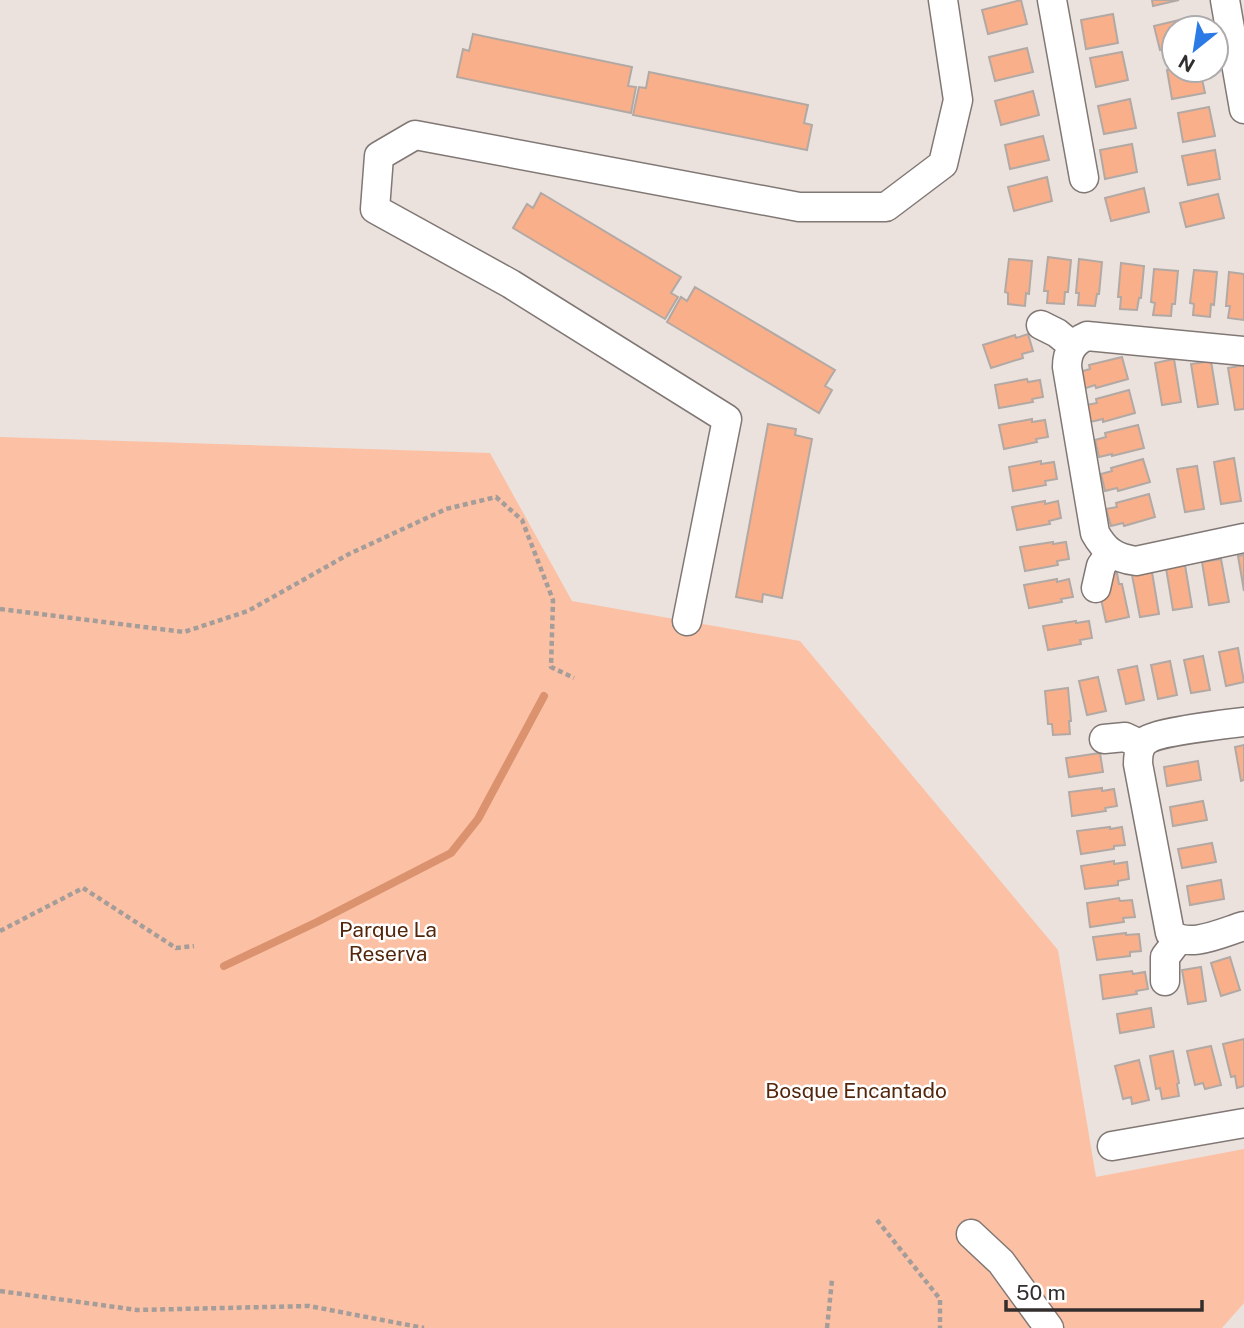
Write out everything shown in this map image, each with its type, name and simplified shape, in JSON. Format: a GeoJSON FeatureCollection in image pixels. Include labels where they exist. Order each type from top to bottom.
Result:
{"type":"FeatureCollection","features":[{"type":"Feature","properties":{"kind":"street"},"geometry":{"type":"LineString","coordinates":[[687,621],[727,419],[511,284],[375,209],[379,156],[415,135],[799,207],[886,207],[943,164],[958,100],[943,0]]}},
{"type":"Feature","properties":{"kind":"street"},"geometry":{"type":"LineString","coordinates":[[1052,0],[1084,178]]}},
{"type":"Feature","properties":{"kind":"street"},"geometry":{"type":"LineString","coordinates":[[1225,0],[1244,109]]}},
{"type":"Feature","properties":{"kind":"street"},"geometry":{"type":"LineString","coordinates":[[1041,325],[1073,346]]}},
{"type":"Feature","properties":{"kind":"street"},"geometry":{"type":"LineString","coordinates":[[1244,351],[1087,336],[1079,340],[1067,356],[1095,533],[1110,553],[1136,561],[1244,538]]}},
{"type":"Feature","properties":{"kind":"street"},"geometry":{"type":"LineString","coordinates":[[1096,588],[1101,566],[1110,553]]}},
{"type":"Feature","properties":{"kind":"street"},"geometry":{"type":"LineString","coordinates":[[1244,722],[1155,736],[1142,745],[1138,754],[1170,933],[1178,940],[1194,940],[1244,926]]}},
{"type":"Feature","properties":{"kind":"street"},"geometry":{"type":"LineString","coordinates":[[1104,739],[1125,737],[1142,745]]}},
{"type":"Feature","properties":{"kind":"street"},"geometry":{"type":"LineString","coordinates":[[1165,981],[1165,957],[1178,940]]}},
{"type":"Feature","properties":{"kind":"street"},"geometry":{"type":"LineString","coordinates":[[1112,1146],[1244,1123]]}},
{"type":"Feature","properties":{"kind":"street"},"geometry":{"type":"LineString","coordinates":[[971,1234],[1002,1262],[1049,1328]]}},
{"type":"Feature","properties":{"kind":"path"},"geometry":{"type":"LineString","coordinates":[[0,609],[184,632],[248,611],[349,554],[446,509],[496,497],[522,520],[553,600],[551,667],[574,678]]}},
{"type":"Feature","properties":{"kind":"path"},"geometry":{"type":"LineString","coordinates":[[0,930],[83,888],[176,948],[194,946]]}},
{"type":"Feature","properties":{"kind":"path"},"geometry":{"type":"LineString","coordinates":[[877,1220],[940,1299],[940,1328]]}},
{"type":"Feature","properties":{"kind":"path"},"geometry":{"type":"LineString","coordinates":[[827,1328],[832,1280]]}},
{"type":"Feature","properties":{"kind":"path"},"geometry":{"type":"LineString","coordinates":[[0,1291],[137,1310],[309,1307],[420,1327]]}},
{"type":"Feature","properties":{"kind":"green space","name":"Parque La Reserva"},"geometry":{"type":"Polygon","coordinates":[[[0,437],[490,453],[572,601],[800,641],[1058,950],[1096,1177],[1244,1149],[1244,1303],[1222,1328],[0,1328],[0,437]]]}},
{"type":"Feature","properties":{"kind":"building"},"geometry":{"type":"Polygon","coordinates":[[[1021,0],[1027,24],[988,34],[982,10],[1021,0]]]}},
{"type":"Feature","properties":{"kind":"building"},"geometry":{"type":"Polygon","coordinates":[[[1152,0],[1179,0],[1153,6],[1152,0]]]}},
{"type":"Feature","properties":{"kind":"building"},"geometry":{"type":"Polygon","coordinates":[[[1113,14],[1118,43],[1086,49],[1081,20],[1113,14]]]}},
{"type":"Feature","properties":{"kind":"building"},"geometry":{"type":"Polygon","coordinates":[[[1160,25],[1160,50],[1154,26],[1160,25]]]}},
{"type":"Feature","properties":{"kind":"building"},"geometry":{"type":"Polygon","coordinates":[[[473,34],[632,67],[628,86],[636,87],[631,113],[457,77],[463,49],[469,51],[473,34]]]}},
{"type":"Feature","properties":{"kind":"building"},"geometry":{"type":"Polygon","coordinates":[[[1027,48],[1033,72],[995,81],[989,57],[1027,48]]]}},
{"type":"Feature","properties":{"kind":"building"},"geometry":{"type":"Polygon","coordinates":[[[1122,52],[1128,80],[1096,87],[1090,58],[1122,52]]]}},
{"type":"Feature","properties":{"kind":"building"},"geometry":{"type":"Polygon","coordinates":[[[649,72],[808,105],[804,123],[812,125],[807,150],[633,115],[639,87],[646,88],[649,72]]]}},
{"type":"Feature","properties":{"kind":"building"},"geometry":{"type":"Polygon","coordinates":[[[1169,84],[1203,84],[1205,93],[1172,99],[1169,84]]]}},
{"type":"Feature","properties":{"kind":"building"},"geometry":{"type":"Polygon","coordinates":[[[1033,91],[1039,115],[1001,125],[995,101],[1033,91]]]}},
{"type":"Feature","properties":{"kind":"building"},"geometry":{"type":"Polygon","coordinates":[[[1130,99],[1136,128],[1104,134],[1098,106],[1130,99]]]}},
{"type":"Feature","properties":{"kind":"building"},"geometry":{"type":"Polygon","coordinates":[[[1209,107],[1215,136],[1183,142],[1178,113],[1209,107]]]}},
{"type":"Feature","properties":{"kind":"building"},"geometry":{"type":"Polygon","coordinates":[[[1043,136],[1049,160],[1010,169],[1005,145],[1043,136]]]}},
{"type":"Feature","properties":{"kind":"building"},"geometry":{"type":"Polygon","coordinates":[[[1132,144],[1137,172],[1105,179],[1100,150],[1132,144]]]}},
{"type":"Feature","properties":{"kind":"building"},"geometry":{"type":"Polygon","coordinates":[[[1215,150],[1220,179],[1188,185],[1182,156],[1215,150]]]}},
{"type":"Feature","properties":{"kind":"building"},"geometry":{"type":"Polygon","coordinates":[[[1047,177],[1052,201],[1014,211],[1008,187],[1047,177]]]}},
{"type":"Feature","properties":{"kind":"building"},"geometry":{"type":"Polygon","coordinates":[[[1144,188],[1149,212],[1111,221],[1105,198],[1144,188]]]}},
{"type":"Feature","properties":{"kind":"building"},"geometry":{"type":"Polygon","coordinates":[[[541,193],[681,277],[671,293],[678,297],[665,319],[513,228],[527,204],[533,208],[541,193]]]}},
{"type":"Feature","properties":{"kind":"building"},"geometry":{"type":"Polygon","coordinates":[[[1218,194],[1224,218],[1186,227],[1180,203],[1218,194]]]}},
{"type":"Feature","properties":{"kind":"building"},"geometry":{"type":"Polygon","coordinates":[[[1048,257],[1071,260],[1064,304],[1047,303],[1048,291],[1044,291],[1048,257]]]}},
{"type":"Feature","properties":{"kind":"building"},"geometry":{"type":"Polygon","coordinates":[[[1009,259],[1032,261],[1029,294],[1026,293],[1025,306],[1008,304],[1008,293],[1005,292],[1009,259]]]}},
{"type":"Feature","properties":{"kind":"building"},"geometry":{"type":"Polygon","coordinates":[[[1079,259],[1102,262],[1095,306],[1078,305],[1079,293],[1076,293],[1079,259]]]}},
{"type":"Feature","properties":{"kind":"building"},"geometry":{"type":"Polygon","coordinates":[[[1121,263],[1144,266],[1137,310],[1120,309],[1121,297],[1118,297],[1121,263]]]}},
{"type":"Feature","properties":{"kind":"building"},"geometry":{"type":"Polygon","coordinates":[[[1154,269],[1178,271],[1175,304],[1172,304],[1171,316],[1153,315],[1155,303],[1151,302],[1154,269]]]}},
{"type":"Feature","properties":{"kind":"building"},"geometry":{"type":"Polygon","coordinates":[[[1194,270],[1217,272],[1214,305],[1211,304],[1210,317],[1193,315],[1194,304],[1190,303],[1194,270]]]}},
{"type":"Feature","properties":{"kind":"building"},"geometry":{"type":"Polygon","coordinates":[[[1229,272],[1244,274],[1244,320],[1228,318],[1230,306],[1226,306],[1229,272]]]}},
{"type":"Feature","properties":{"kind":"building"},"geometry":{"type":"Polygon","coordinates":[[[695,287],[835,370],[825,386],[832,390],[819,413],[667,322],[681,297],[687,301],[695,287]]]}},
{"type":"Feature","properties":{"kind":"building"},"geometry":{"type":"Polygon","coordinates":[[[1028,334],[1033,351],[1022,354],[1023,358],[991,368],[983,345],[1015,335],[1016,338],[1028,334]]]}},
{"type":"Feature","properties":{"kind":"building"},"geometry":{"type":"Polygon","coordinates":[[[1122,357],[1128,379],[1083,389],[1079,372],[1090,369],[1089,365],[1122,357]]]}},
{"type":"Feature","properties":{"kind":"building"},"geometry":{"type":"Polygon","coordinates":[[[1174,359],[1181,402],[1162,405],[1155,363],[1174,359]]]}},
{"type":"Feature","properties":{"kind":"building"},"geometry":{"type":"Polygon","coordinates":[[[1211,361],[1218,404],[1198,407],[1191,364],[1211,361]]]}},
{"type":"Feature","properties":{"kind":"building"},"geometry":{"type":"Polygon","coordinates":[[[1244,365],[1244,409],[1235,410],[1228,368],[1244,365]]]}},
{"type":"Feature","properties":{"kind":"building"},"geometry":{"type":"Polygon","coordinates":[[[1027,379],[1028,382],[1040,380],[1043,397],[1032,399],[1033,402],[999,408],[995,385],[1027,379]]]}},
{"type":"Feature","properties":{"kind":"building"},"geometry":{"type":"Polygon","coordinates":[[[1129,390],[1135,413],[1103,422],[1103,419],[1090,422],[1086,405],[1097,403],[1096,399],[1129,390]]]}},
{"type":"Feature","properties":{"kind":"building"},"geometry":{"type":"Polygon","coordinates":[[[1032,419],[1032,422],[1045,420],[1048,437],[1004,449],[999,425],[1032,419]]]}},
{"type":"Feature","properties":{"kind":"building"},"geometry":{"type":"Polygon","coordinates":[[[768,424],[796,429],[795,435],[812,439],[782,598],[763,594],[762,602],[736,597],[768,424]]]}},
{"type":"Feature","properties":{"kind":"building"},"geometry":{"type":"Polygon","coordinates":[[[1138,425],[1144,448],[1099,457],[1095,440],[1106,437],[1105,433],[1138,425]]]}},
{"type":"Feature","properties":{"kind":"building"},"geometry":{"type":"Polygon","coordinates":[[[1234,458],[1241,501],[1221,504],[1214,462],[1234,458]]]}},
{"type":"Feature","properties":{"kind":"building"},"geometry":{"type":"Polygon","coordinates":[[[1143,459],[1150,482],[1118,491],[1117,488],[1105,491],[1101,474],[1112,471],[1111,468],[1143,459]]]}},
{"type":"Feature","properties":{"kind":"building"},"geometry":{"type":"Polygon","coordinates":[[[1041,461],[1041,464],[1054,462],[1057,479],[1045,481],[1046,485],[1013,491],[1009,467],[1041,461]]]}},
{"type":"Feature","properties":{"kind":"building"},"geometry":{"type":"Polygon","coordinates":[[[1197,466],[1204,509],[1185,512],[1177,469],[1197,466]]]}},
{"type":"Feature","properties":{"kind":"building"},"geometry":{"type":"Polygon","coordinates":[[[1149,494],[1155,517],[1124,526],[1123,523],[1111,526],[1106,509],[1117,507],[1116,503],[1149,494]]]}},
{"type":"Feature","properties":{"kind":"building"},"geometry":{"type":"Polygon","coordinates":[[[1045,501],[1045,504],[1058,501],[1061,518],[1049,521],[1050,524],[1017,530],[1012,507],[1045,501]]]}},
{"type":"Feature","properties":{"kind":"building"},"geometry":{"type":"Polygon","coordinates":[[[1066,542],[1069,559],[1057,561],[1058,565],[1025,571],[1020,547],[1066,542]]]}},
{"type":"Feature","properties":{"kind":"building"},"geometry":{"type":"Polygon","coordinates":[[[1244,555],[1244,591],[1238,556],[1244,555]]]}},
{"type":"Feature","properties":{"kind":"building"},"geometry":{"type":"Polygon","coordinates":[[[1221,559],[1229,602],[1209,605],[1202,562],[1221,559]]]}},
{"type":"Feature","properties":{"kind":"building"},"geometry":{"type":"Polygon","coordinates":[[[1185,565],[1192,607],[1173,610],[1166,568],[1185,565]]]}},
{"type":"Feature","properties":{"kind":"building"},"geometry":{"type":"Polygon","coordinates":[[[1152,572],[1159,614],[1140,617],[1132,575],[1152,572]]]}},
{"type":"Feature","properties":{"kind":"building"},"geometry":{"type":"Polygon","coordinates":[[[1117,573],[1129,617],[1106,622],[1099,590],[1100,577],[1117,573]]]}},
{"type":"Feature","properties":{"kind":"building"},"geometry":{"type":"Polygon","coordinates":[[[1057,579],[1057,582],[1069,579],[1073,597],[1061,599],[1062,602],[1029,608],[1024,585],[1057,579]]]}},
{"type":"Feature","properties":{"kind":"building"},"geometry":{"type":"Polygon","coordinates":[[[1089,621],[1092,638],[1080,640],[1081,644],[1048,650],[1043,626],[1089,621]]]}},
{"type":"Feature","properties":{"kind":"building"},"geometry":{"type":"Polygon","coordinates":[[[1238,648],[1244,682],[1226,686],[1219,652],[1238,648]]]}},
{"type":"Feature","properties":{"kind":"building"},"geometry":{"type":"Polygon","coordinates":[[[1203,656],[1210,690],[1191,693],[1184,660],[1203,656]]]}},
{"type":"Feature","properties":{"kind":"building"},"geometry":{"type":"Polygon","coordinates":[[[1170,661],[1177,695],[1158,699],[1151,665],[1170,661]]]}},
{"type":"Feature","properties":{"kind":"building"},"geometry":{"type":"Polygon","coordinates":[[[1137,666],[1144,700],[1126,704],[1118,670],[1137,666]]]}},
{"type":"Feature","properties":{"kind":"building"},"geometry":{"type":"Polygon","coordinates":[[[1098,677],[1106,711],[1087,715],[1079,681],[1098,677]]]}},
{"type":"Feature","properties":{"kind":"building"},"geometry":{"type":"Polygon","coordinates":[[[1068,688],[1070,734],[1053,735],[1052,724],[1048,724],[1045,691],[1068,688]]]}},
{"type":"Feature","properties":{"kind":"building"},"geometry":{"type":"Polygon","coordinates":[[[1244,745],[1244,780],[1241,781],[1235,747],[1244,745]]]}},
{"type":"Feature","properties":{"kind":"building"},"geometry":{"type":"Polygon","coordinates":[[[1100,753],[1103,772],[1069,777],[1066,758],[1100,753]]]}},
{"type":"Feature","properties":{"kind":"building"},"geometry":{"type":"Polygon","coordinates":[[[1198,761],[1201,780],[1167,786],[1164,767],[1198,761]]]}},
{"type":"Feature","properties":{"kind":"building"},"geometry":{"type":"Polygon","coordinates":[[[1102,788],[1102,791],[1114,789],[1117,806],[1105,808],[1106,811],[1072,816],[1069,792],[1102,788]]]}},
{"type":"Feature","properties":{"kind":"building"},"geometry":{"type":"Polygon","coordinates":[[[1203,801],[1207,820],[1173,826],[1170,807],[1203,801]]]}},
{"type":"Feature","properties":{"kind":"building"},"geometry":{"type":"Polygon","coordinates":[[[1122,827],[1125,845],[1081,854],[1077,831],[1122,827]]]}},
{"type":"Feature","properties":{"kind":"building"},"geometry":{"type":"Polygon","coordinates":[[[1212,843],[1216,862],[1182,868],[1178,849],[1212,843]]]}},
{"type":"Feature","properties":{"kind":"building"},"geometry":{"type":"Polygon","coordinates":[[[1114,861],[1114,864],[1127,862],[1129,879],[1118,881],[1118,885],[1085,889],[1081,866],[1114,861]]]}},
{"type":"Feature","properties":{"kind":"building"},"geometry":{"type":"Polygon","coordinates":[[[1221,880],[1224,899],[1190,905],[1187,886],[1221,880]]]}},
{"type":"Feature","properties":{"kind":"building"},"geometry":{"type":"Polygon","coordinates":[[[1119,898],[1120,901],[1132,900],[1135,917],[1123,918],[1124,922],[1090,927],[1087,903],[1119,898]]]}},
{"type":"Feature","properties":{"kind":"building"},"geometry":{"type":"Polygon","coordinates":[[[1139,934],[1141,951],[1130,952],[1130,956],[1097,960],[1093,937],[1139,934]]]}},
{"type":"Feature","properties":{"kind":"building"},"geometry":{"type":"Polygon","coordinates":[[[1230,957],[1240,990],[1221,996],[1211,963],[1230,957]]]}},
{"type":"Feature","properties":{"kind":"building"},"geometry":{"type":"Polygon","coordinates":[[[1201,967],[1206,1001],[1188,1004],[1182,970],[1201,967]]]}},
{"type":"Feature","properties":{"kind":"building"},"geometry":{"type":"Polygon","coordinates":[[[1132,971],[1133,974],[1145,972],[1148,989],[1136,991],[1137,994],[1103,999],[1100,975],[1132,971]]]}},
{"type":"Feature","properties":{"kind":"building"},"geometry":{"type":"Polygon","coordinates":[[[1151,1008],[1154,1027],[1120,1033],[1117,1014],[1151,1008]]]}},
{"type":"Feature","properties":{"kind":"building"},"geometry":{"type":"Polygon","coordinates":[[[1244,1039],[1244,1086],[1237,1088],[1235,1076],[1231,1077],[1223,1044],[1244,1039]]]}},
{"type":"Feature","properties":{"kind":"building"},"geometry":{"type":"Polygon","coordinates":[[[1211,1046],[1221,1085],[1205,1089],[1203,1083],[1195,1085],[1187,1051],[1211,1046]]]}},
{"type":"Feature","properties":{"kind":"building"},"geometry":{"type":"Polygon","coordinates":[[[1173,1051],[1179,1096],[1162,1099],[1160,1088],[1156,1089],[1150,1056],[1173,1051]]]}},
{"type":"Feature","properties":{"kind":"building"},"geometry":{"type":"Polygon","coordinates":[[[1139,1060],[1149,1100],[1132,1104],[1131,1097],[1123,1099],[1115,1066],[1139,1060]]]}},
{"type":"Feature","properties":{"kind":"waterway"},"geometry":{"type":"LineString","coordinates":[[224,966],[451,853],[478,819],[544,696]]}},
{"type":"Feature","properties":{"kind":"park label","name":"Bosque Encantado"},"geometry":{"type":"Point","coordinates":[856,1091]}}]}
